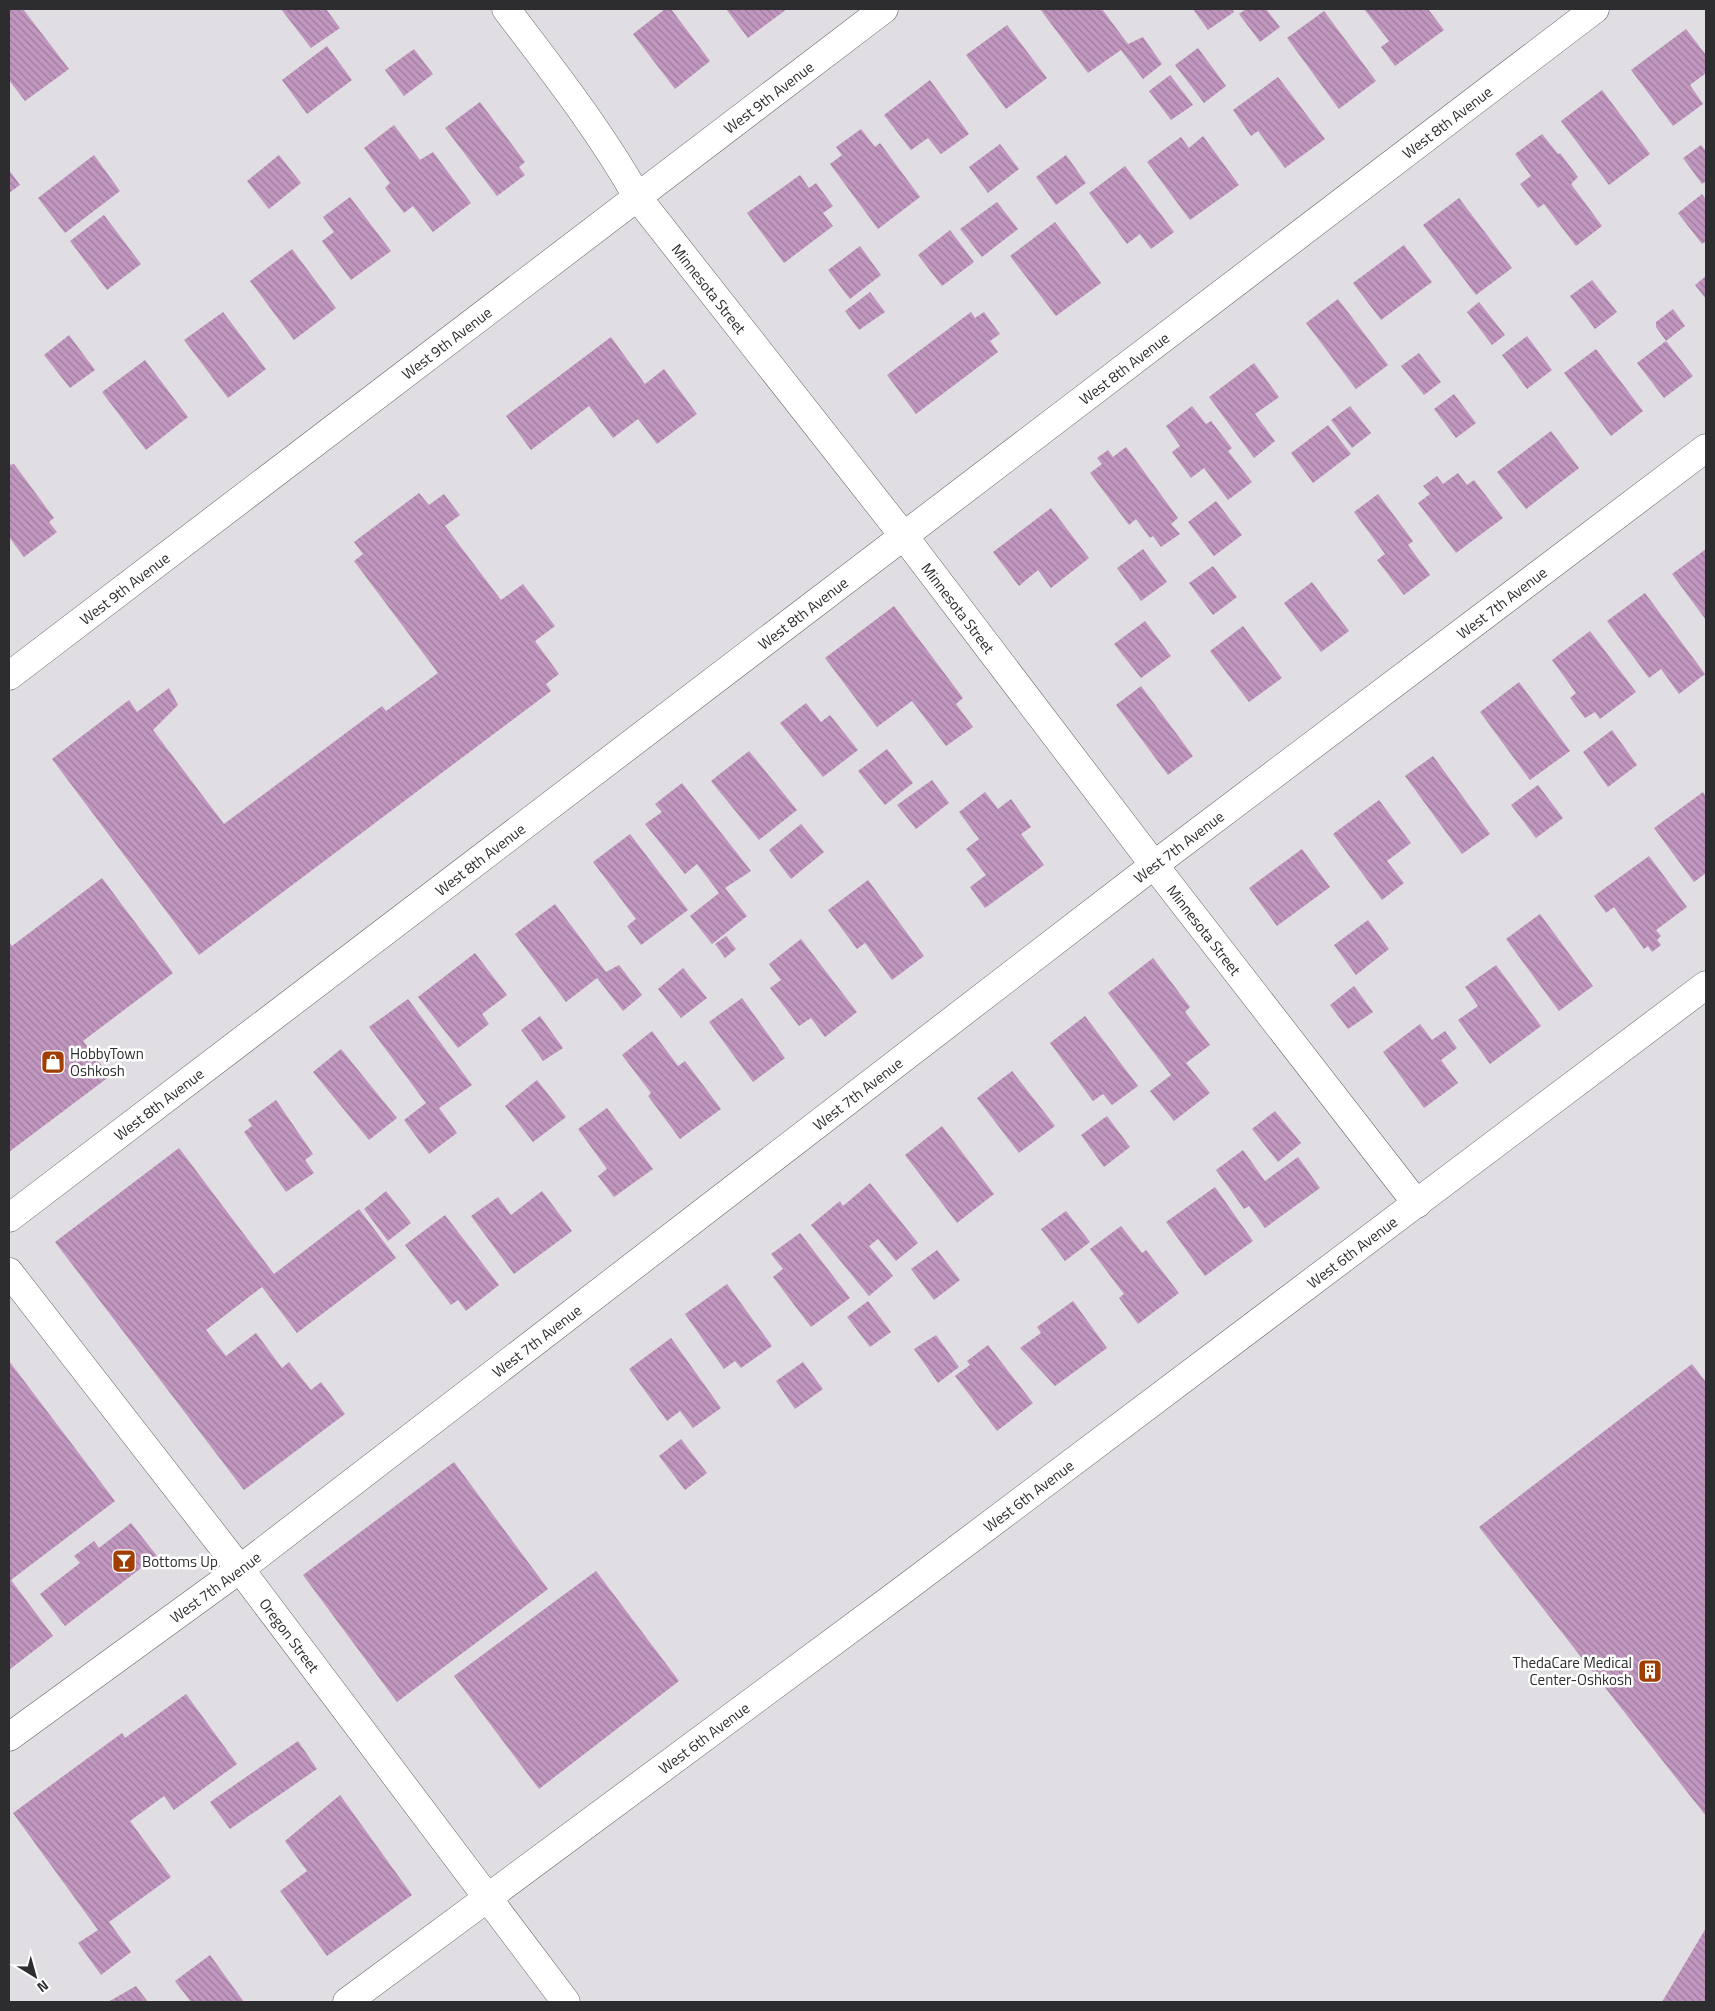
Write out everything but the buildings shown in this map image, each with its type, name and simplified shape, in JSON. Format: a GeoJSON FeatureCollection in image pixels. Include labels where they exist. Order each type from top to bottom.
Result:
{"type":"FeatureCollection","features":[{"type":"Feature","properties":{"kind":"street","name":"Minnesota Street"},"geometry":{"type":"LineString","coordinates":[[506,9],[613,154],[638,198],[903,535],[1154,865],[1417,1204]]}},
{"type":"Feature","properties":{"kind":"street","name":"West 9th Avenue"},"geometry":{"type":"LineString","coordinates":[[9,676],[884,9]]}},
{"type":"Feature","properties":{"kind":"street","name":"West 8th Avenue"},"geometry":{"type":"LineString","coordinates":[[9,1218],[1595,9]]}},
{"type":"Feature","properties":{"kind":"street","name":"West 7th Avenue"},"geometry":{"type":"LineString","coordinates":[[9,1737],[240,1569],[1154,865],[1706,448]]}},
{"type":"Feature","properties":{"kind":"street","name":"West 6th Avenue"},"geometry":{"type":"LineString","coordinates":[[346,2002],[488,1899],[1417,1204],[1706,985]]}},
{"type":"Feature","properties":{"kind":"street","name":"Oregon Street"},"geometry":{"type":"LineString","coordinates":[[9,1272],[240,1569],[566,2002]]}},
{"type":"Feature","properties":{"kind":"place","name":"HobbyTown Oshkosh"},"geometry":{"type":"Point","coordinates":[53,1062]}},
{"type":"Feature","properties":{"kind":"place","name":"Bottoms Up"},"geometry":{"type":"Point","coordinates":[124,1561]}},
{"type":"Feature","properties":{"kind":"place","name":"ThedaCare Medical Center-Oshkosh"},"geometry":{"type":"Point","coordinates":[1650,1671]}}]}
